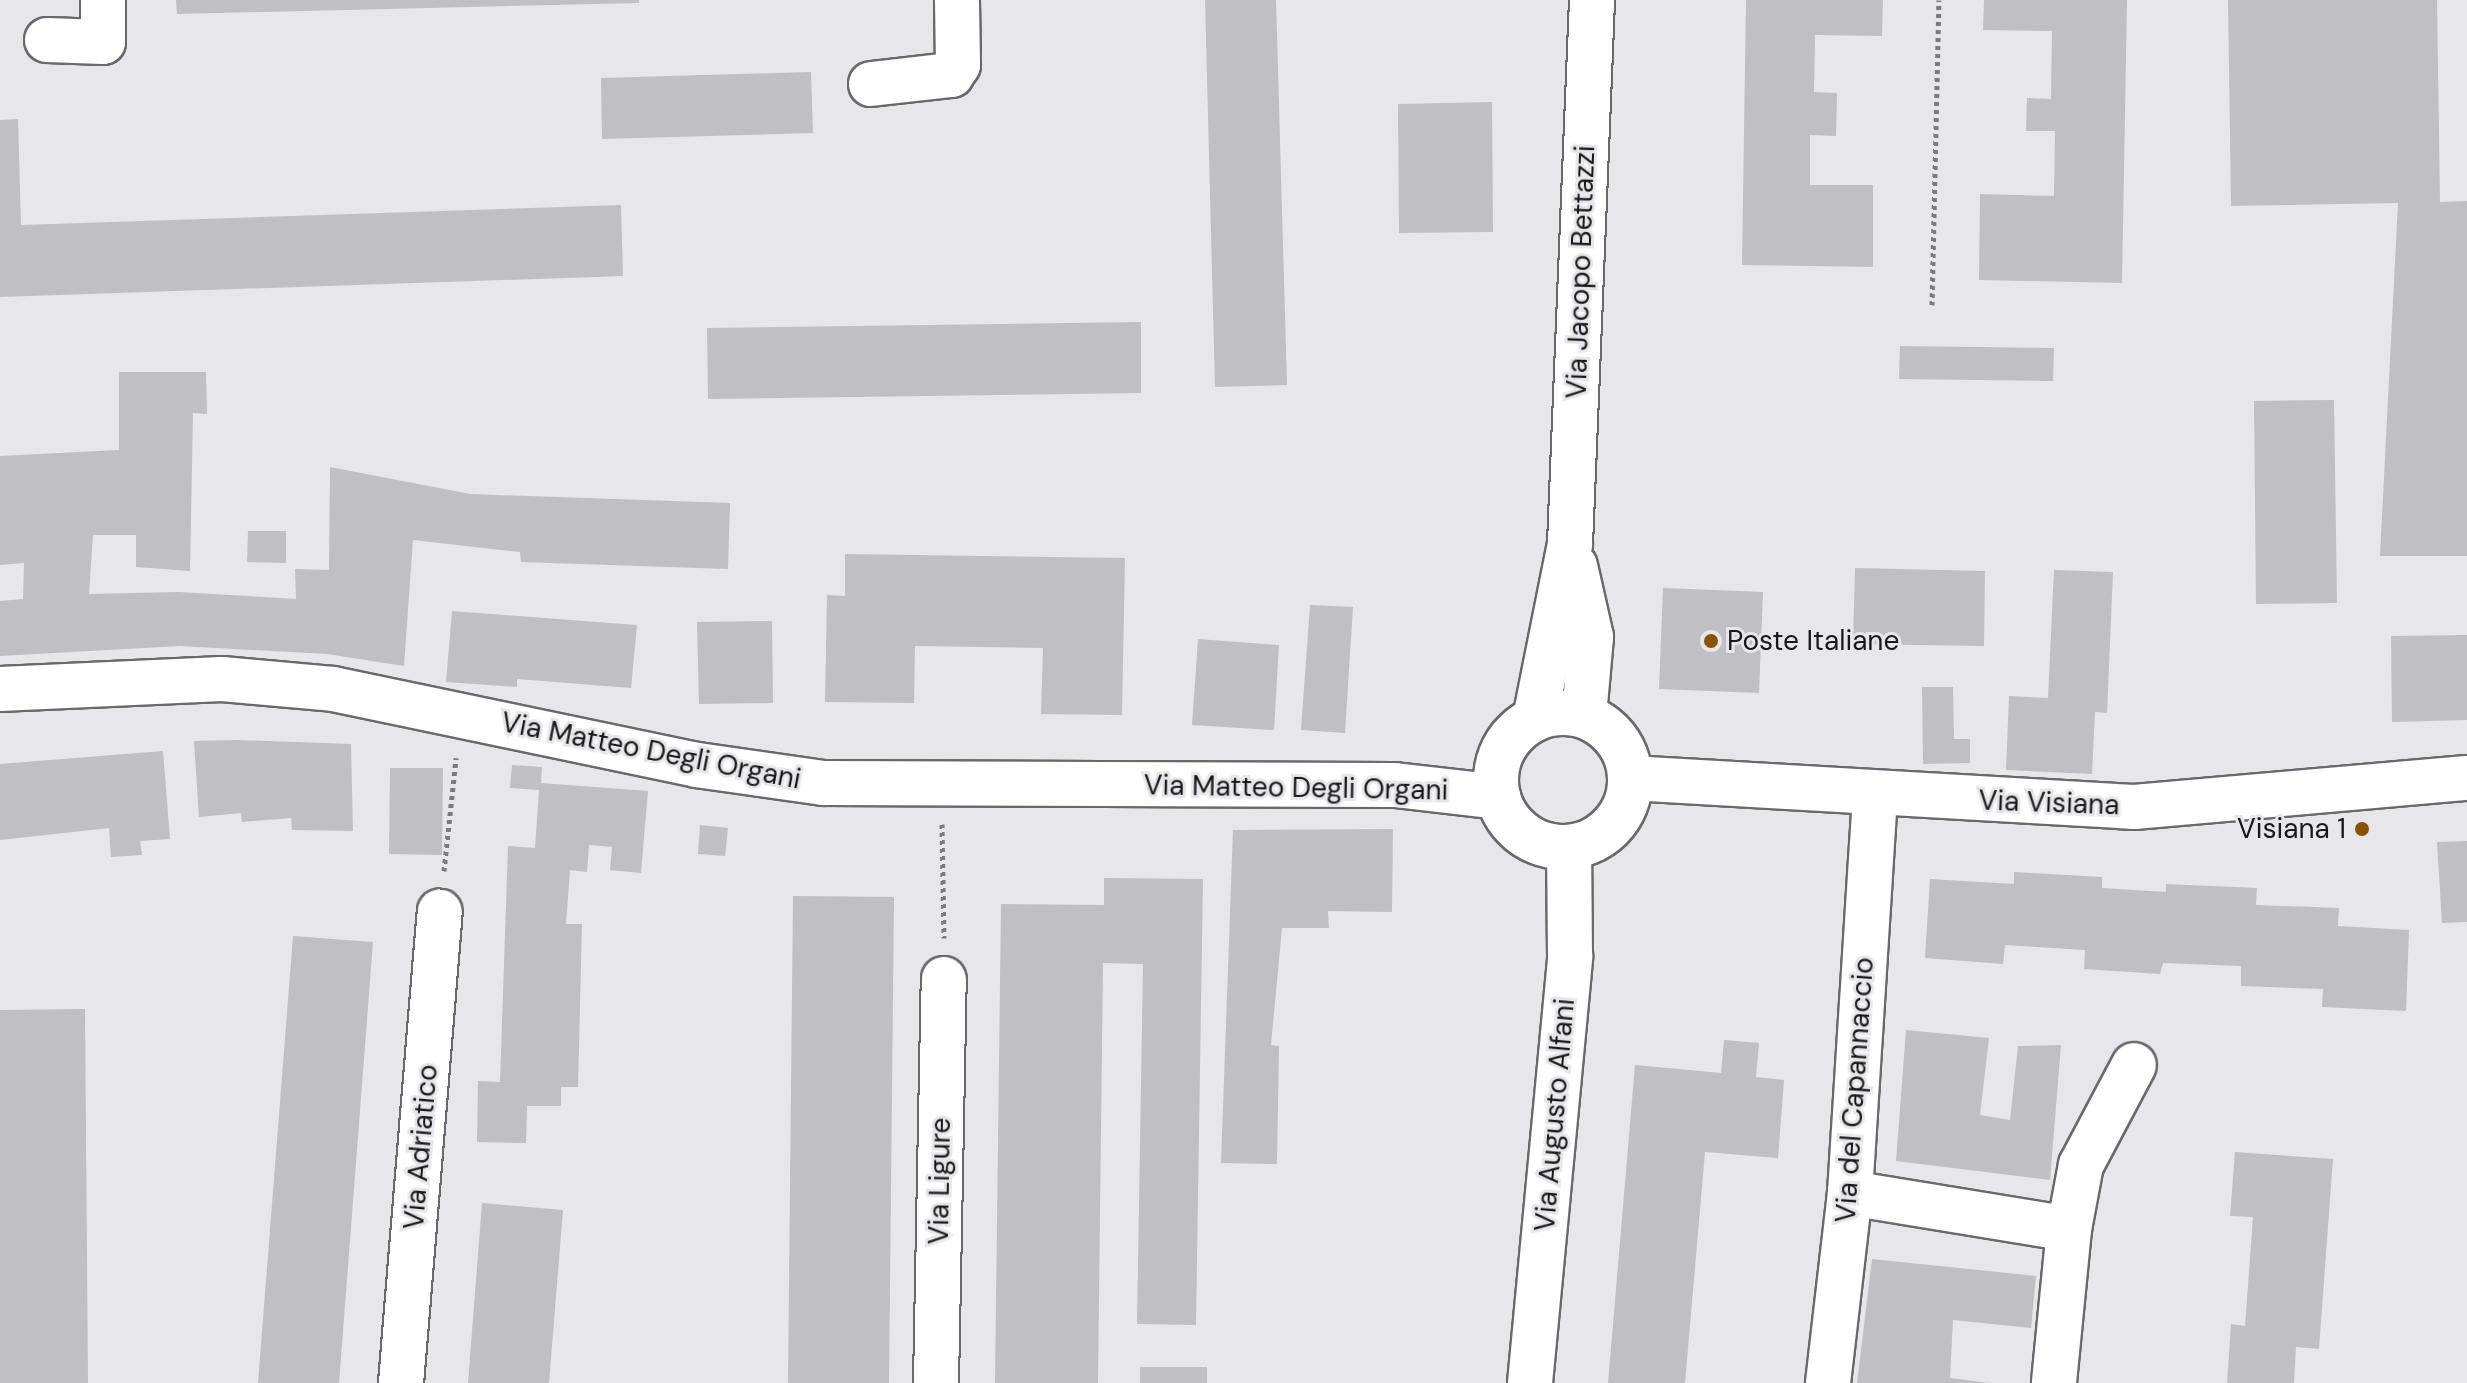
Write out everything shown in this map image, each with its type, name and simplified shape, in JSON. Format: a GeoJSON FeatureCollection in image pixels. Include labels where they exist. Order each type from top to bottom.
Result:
{"type":"FeatureCollection","features":[{"type":"Feature","properties":{"kind":"street"},"geometry":{"type":"LineString","coordinates":[[47,40],[103,42],[103,0]]}},
{"type":"Feature","properties":{"kind":"street"},"geometry":{"type":"LineString","coordinates":[[871,84],[951,75],[958,65],[957,0]]}},
{"type":"Feature","properties":{"kind":"street","name":"Via Jacopo Bettazzi"},"geometry":{"type":"LineString","coordinates":[[1535,719],[1570,544],[1592,0]]}},
{"type":"Feature","properties":{"kind":"street","name":"Via Jacopo Bettazzi"},"geometry":{"type":"LineString","coordinates":[[1570,544],[1591,637],[1584,716]]}},
{"type":"Feature","properties":{"kind":"street","name":"Via Matteo Degli Organi"},"geometry":{"type":"LineString","coordinates":[[0,689],[222,679],[333,689],[697,765],[823,783],[1395,785],[1498,797]]}},
{"type":"Feature","properties":{"kind":"street"},"geometry":{"type":"LineString","coordinates":[[1551,713],[1584,716],[1617,740],[1630,778],[1619,816],[1589,842],[1569,847],[1532,840],[1517,829],[1498,797],[1498,759],[1519,729],[1535,719],[1551,713]]}},
{"type":"Feature","properties":{"kind":"street","name":"Via Visiana"},"geometry":{"type":"LineString","coordinates":[[1630,778],[1875,795],[2150,806],[2467,778]]}},
{"type":"Feature","properties":{"kind":"street","name":"Via del Capannaccio"},"geometry":{"type":"LineString","coordinates":[[1828,1383],[1850,1193],[1875,795]]}},
{"type":"Feature","properties":{"kind":"street","name":"Via Augusto Alfani"},"geometry":{"type":"LineString","coordinates":[[1530,1383],[1570,956],[1569,847]]}},
{"type":"Feature","properties":{"kind":"street","name":"Via Adriatico"},"geometry":{"type":"LineString","coordinates":[[401,1383],[440,912]]}},
{"type":"Feature","properties":{"kind":"street","name":"Via Ligure"},"geometry":{"type":"LineString","coordinates":[[936,1383],[944,979]]}},
{"type":"Feature","properties":{"kind":"street"},"geometry":{"type":"LineString","coordinates":[[2054,1383],[2069,1229],[2081,1165],[2134,1065]]}},
{"type":"Feature","properties":{"kind":"street"},"geometry":{"type":"LineString","coordinates":[[1850,1193],[2069,1229]]}},
{"type":"Feature","properties":{"kind":"path"},"geometry":{"type":"LineString","coordinates":[[1932,305],[1939,0]]}},
{"type":"Feature","properties":{"kind":"path"},"geometry":{"type":"LineString","coordinates":[[440,912],[460,714]]}},
{"type":"Feature","properties":{"kind":"path"},"geometry":{"type":"LineString","coordinates":[[941,784],[944,979]]}},
{"type":"Feature","properties":{"kind":"building"},"geometry":{"type":"Polygon","coordinates":[[[176,0],[639,0],[639,3],[177,14],[176,0]]]}},
{"type":"Feature","properties":{"kind":"building"},"geometry":{"type":"Polygon","coordinates":[[[1205,0],[1276,0],[1287,385],[1215,387],[1205,0]]]}},
{"type":"Feature","properties":{"kind":"building"},"geometry":{"type":"Polygon","coordinates":[[[1746,0],[1883,0],[1882,36],[1815,35],[1814,92],[1837,93],[1836,136],[1810,135],[1810,185],[1873,185],[1873,267],[1742,265],[1746,0]]]}},
{"type":"Feature","properties":{"kind":"building"},"geometry":{"type":"Polygon","coordinates":[[[1984,0],[2127,0],[2122,283],[1979,280],[1980,194],[2054,196],[2055,131],[2026,131],[2027,98],[2051,99],[2052,31],[1983,30],[1984,0]]]}},
{"type":"Feature","properties":{"kind":"building"},"geometry":{"type":"Polygon","coordinates":[[[2228,0],[2437,0],[2440,202],[2467,201],[2467,556],[2380,556],[2398,203],[2231,206],[2228,0]]]}},
{"type":"Feature","properties":{"kind":"building"},"geometry":{"type":"Polygon","coordinates":[[[811,72],[813,133],[602,139],[601,78],[811,72]]]}},
{"type":"Feature","properties":{"kind":"building"},"geometry":{"type":"Polygon","coordinates":[[[1492,102],[1493,232],[1399,233],[1398,104],[1492,102]]]}},
{"type":"Feature","properties":{"kind":"building"},"geometry":{"type":"Polygon","coordinates":[[[18,119],[21,225],[621,205],[623,276],[0,297],[0,120],[18,119]]]}},
{"type":"Feature","properties":{"kind":"building"},"geometry":{"type":"Polygon","coordinates":[[[1141,322],[1141,393],[708,399],[707,328],[1141,322]]]}},
{"type":"Feature","properties":{"kind":"building"},"geometry":{"type":"Polygon","coordinates":[[[1900,346],[2054,348],[2053,381],[1899,379],[1900,346]]]}},
{"type":"Feature","properties":{"kind":"building"},"geometry":{"type":"Polygon","coordinates":[[[119,372],[206,372],[207,414],[193,413],[190,571],[136,567],[136,535],[93,535],[89,594],[179,592],[296,599],[295,569],[329,570],[330,467],[470,494],[730,503],[728,569],[521,562],[520,552],[413,540],[404,666],[327,654],[180,646],[0,656],[0,601],[23,599],[24,563],[0,565],[0,456],[119,450],[119,372]]]}},
{"type":"Feature","properties":{"kind":"building"},"geometry":{"type":"Polygon","coordinates":[[[2334,400],[2337,603],[2256,604],[2254,401],[2334,400]]]}},
{"type":"Feature","properties":{"kind":"building"},"geometry":{"type":"Polygon","coordinates":[[[248,531],[286,531],[286,563],[247,562],[248,531]]]}},
{"type":"Feature","properties":{"kind":"building"},"geometry":{"type":"Polygon","coordinates":[[[845,554],[1125,558],[1122,715],[1041,714],[1043,648],[915,646],[914,703],[825,702],[827,595],[845,596],[845,554]]]}},
{"type":"Feature","properties":{"kind":"building"},"geometry":{"type":"Polygon","coordinates":[[[1855,568],[1985,571],[1984,646],[1853,644],[1855,568]]]}},
{"type":"Feature","properties":{"kind":"building"},"geometry":{"type":"Polygon","coordinates":[[[2054,570],[2113,572],[2107,713],[2095,712],[2092,774],[2006,770],[2009,696],[2048,698],[2054,570]]]}},
{"type":"Feature","properties":{"kind":"building","name":"Poste Italiane"},"geometry":{"type":"Polygon","coordinates":[[[1663,588],[1763,592],[1759,693],[1659,689],[1663,588]]]}},
{"type":"Feature","properties":{"kind":"building"},"geometry":{"type":"Polygon","coordinates":[[[1310,605],[1353,607],[1345,733],[1301,730],[1310,605]]]}},
{"type":"Feature","properties":{"kind":"building"},"geometry":{"type":"Polygon","coordinates":[[[452,611],[637,625],[631,688],[517,679],[517,687],[446,682],[452,611]]]}},
{"type":"Feature","properties":{"kind":"building"},"geometry":{"type":"Polygon","coordinates":[[[772,621],[773,703],[699,704],[697,622],[772,621]]]}},
{"type":"Feature","properties":{"kind":"building"},"geometry":{"type":"Polygon","coordinates":[[[2467,635],[2467,720],[2392,722],[2391,636],[2467,635]]]}},
{"type":"Feature","properties":{"kind":"building"},"geometry":{"type":"Polygon","coordinates":[[[1198,639],[1279,645],[1274,730],[1192,725],[1198,639]]]}},
{"type":"Feature","properties":{"kind":"building"},"geometry":{"type":"Polygon","coordinates":[[[1922,687],[1953,687],[1954,739],[1970,739],[1970,763],[1923,764],[1922,687]]]}},
{"type":"Feature","properties":{"kind":"building"},"geometry":{"type":"Polygon","coordinates":[[[194,741],[351,744],[353,831],[292,830],[291,818],[242,822],[241,813],[199,817],[194,741]]]}},
{"type":"Feature","properties":{"kind":"building"},"geometry":{"type":"Polygon","coordinates":[[[163,751],[170,839],[140,841],[142,855],[111,857],[109,828],[0,840],[0,764],[163,751]]]}},
{"type":"Feature","properties":{"kind":"building"},"geometry":{"type":"Polygon","coordinates":[[[512,765],[542,767],[541,783],[648,791],[641,873],[610,870],[612,847],[589,845],[587,872],[570,870],[566,924],[582,924],[578,1087],[561,1087],[561,1106],[527,1106],[526,1143],[477,1142],[478,1081],[500,1082],[508,846],[535,848],[539,790],[510,788],[512,765]]]}},
{"type":"Feature","properties":{"kind":"building"},"geometry":{"type":"Polygon","coordinates":[[[390,768],[443,768],[442,855],[389,854],[390,768]]]}},
{"type":"Feature","properties":{"kind":"building"},"geometry":{"type":"Polygon","coordinates":[[[700,825],[728,828],[725,856],[698,854],[700,825]]]}},
{"type":"Feature","properties":{"kind":"building"},"geometry":{"type":"Polygon","coordinates":[[[1393,829],[1392,912],[1328,911],[1329,928],[1282,928],[1271,1045],[1279,1046],[1277,1164],[1221,1163],[1233,830],[1393,829]]]}},
{"type":"Feature","properties":{"kind":"building"},"geometry":{"type":"Polygon","coordinates":[[[2467,841],[2467,922],[2442,923],[2437,842],[2467,841]]]}},
{"type":"Feature","properties":{"kind":"building"},"geometry":{"type":"Polygon","coordinates":[[[2014,872],[2102,877],[2102,888],[2166,892],[2166,884],[2257,888],[2256,905],[2339,908],[2338,926],[2409,930],[2406,1011],[2322,1007],[2323,989],[2241,986],[2241,966],[2163,963],[2160,974],[2084,969],[2085,950],[2005,945],[2003,964],[1925,958],[1930,879],[2014,884],[2014,872]]]}},
{"type":"Feature","properties":{"kind":"building"},"geometry":{"type":"Polygon","coordinates":[[[1104,878],[1203,879],[1196,1325],[1137,1324],[1143,964],[1103,963],[1098,1383],[995,1383],[1001,904],[1104,905],[1104,878]]]}},
{"type":"Feature","properties":{"kind":"building"},"geometry":{"type":"Polygon","coordinates":[[[793,896],[894,897],[889,1383],[788,1383],[793,896]]]}},
{"type":"Feature","properties":{"kind":"building"},"geometry":{"type":"Polygon","coordinates":[[[293,936],[373,942],[339,1383],[258,1383],[293,936]]]}},
{"type":"Feature","properties":{"kind":"building"},"geometry":{"type":"Polygon","coordinates":[[[85,1009],[88,1383],[0,1383],[0,1010],[85,1009]]]}},
{"type":"Feature","properties":{"kind":"building"},"geometry":{"type":"Polygon","coordinates":[[[1906,1030],[1989,1038],[1980,1115],[2010,1120],[2018,1046],[2061,1045],[2050,1180],[1896,1161],[1906,1030]]]}},
{"type":"Feature","properties":{"kind":"building"},"geometry":{"type":"Polygon","coordinates":[[[1724,1040],[1759,1043],[1756,1077],[1784,1080],[1778,1158],[1705,1152],[1685,1383],[1608,1383],[1635,1065],[1721,1073],[1724,1040]]]}},
{"type":"Feature","properties":{"kind":"building"},"geometry":{"type":"Polygon","coordinates":[[[2235,1152],[2333,1159],[2319,1349],[2296,1347],[2294,1383],[2227,1383],[2231,1324],[2245,1326],[2253,1217],[2230,1216],[2235,1152]]]}},
{"type":"Feature","properties":{"kind":"building"},"geometry":{"type":"Polygon","coordinates":[[[482,1203],[563,1210],[549,1383],[468,1383],[482,1203]]]}},
{"type":"Feature","properties":{"kind":"building"},"geometry":{"type":"Polygon","coordinates":[[[1872,1259],[2036,1276],[2031,1328],[1953,1320],[1950,1378],[1989,1383],[1857,1383],[1872,1259]]]}},
{"type":"Feature","properties":{"kind":"building"},"geometry":{"type":"Polygon","coordinates":[[[1140,1367],[1207,1367],[1207,1383],[1140,1383],[1140,1367]]]}},
{"type":"Feature","properties":{"kind":"place","name":"Poste Italiane"},"geometry":{"type":"Point","coordinates":[1711,641]}},
{"type":"Feature","properties":{"kind":"place","name":"Visiana 1"},"geometry":{"type":"Point","coordinates":[2362,829]}}]}
